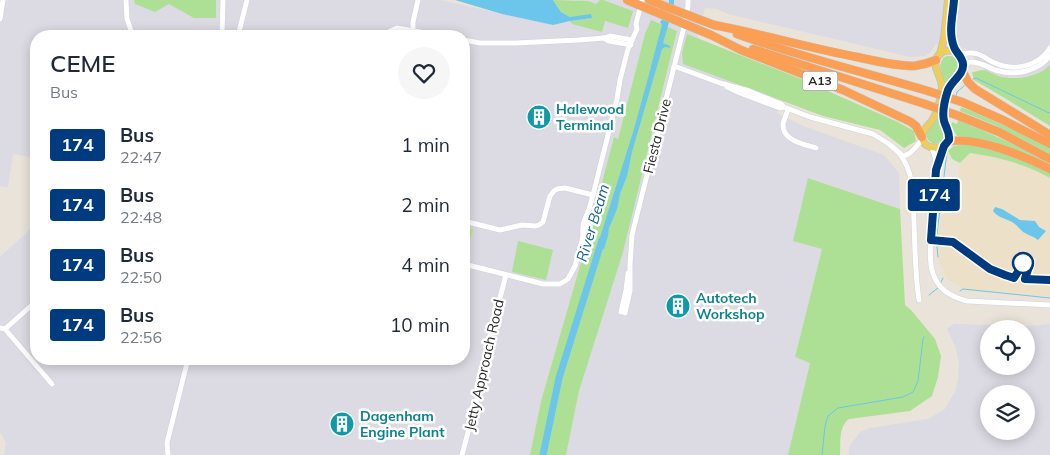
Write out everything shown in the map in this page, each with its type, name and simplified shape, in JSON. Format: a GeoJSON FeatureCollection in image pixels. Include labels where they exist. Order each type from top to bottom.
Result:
{"type":"FeatureCollection","features":[{"type":"Feature","properties":{"kind":"highway","name":"A13"},"geometry":{"type":"LineString","coordinates":[[627,0],[711,35],[959,116],[1005,135],[1050,159]]}},
{"type":"Feature","properties":{"kind":"highway","name":"A13"},"geometry":{"type":"LineString","coordinates":[[649,0],[762,43],[962,102],[1050,144]]}},
{"type":"Feature","properties":{"kind":"highway","name":"A13"},"geometry":{"type":"LineString","coordinates":[[714,25],[892,64],[918,65],[938,57]]}},
{"type":"Feature","properties":{"kind":"highway","name":"A13"},"geometry":{"type":"LineString","coordinates":[[711,35],[741,50],[843,90],[911,122],[916,126],[923,138]]}},
{"type":"Feature","properties":{"kind":"highway"},"geometry":{"type":"LineString","coordinates":[[963,68],[968,82],[975,89],[1050,134]]}},
{"type":"Feature","properties":{"kind":"highway"},"geometry":{"type":"LineString","coordinates":[[946,144],[955,140],[971,141],[1010,152],[1050,169]]}},
{"type":"Feature","properties":{"kind":"main road"},"geometry":{"type":"LineString","coordinates":[[948,0],[944,36],[936,68],[941,81],[942,92],[935,115],[925,129],[923,138],[924,142],[931,147],[939,148],[946,144],[949,134],[944,122],[948,92],[963,68],[962,59],[952,41],[951,30],[954,0]]}},
{"type":"Feature","properties":{"kind":"main road"},"geometry":{"type":"LineString","coordinates":[[938,57],[948,51],[957,53]]}},
{"type":"Feature","properties":{"kind":"street"},"geometry":{"type":"LineString","coordinates":[[0,19],[3,0]]}},
{"type":"Feature","properties":{"kind":"street"},"geometry":{"type":"LineString","coordinates":[[126,0],[127,18],[131,30]]}},
{"type":"Feature","properties":{"kind":"street"},"geometry":{"type":"LineString","coordinates":[[222,0],[222,30]]}},
{"type":"Feature","properties":{"kind":"street"},"geometry":{"type":"LineString","coordinates":[[240,30],[247,0]]}},
{"type":"Feature","properties":{"kind":"street"},"geometry":{"type":"LineString","coordinates":[[392,30],[395,28],[413,30],[418,0]]}},
{"type":"Feature","properties":{"kind":"street"},"geometry":{"type":"LineString","coordinates":[[470,266],[548,285],[556,285],[568,279],[576,266],[583,237],[583,222],[593,195],[631,50],[632,30],[636,24],[642,0]]}},
{"type":"Feature","properties":{"kind":"street","name":"Fiesta Drive"},"geometry":{"type":"LineString","coordinates":[[623,313],[630,291],[632,235],[680,45],[688,0]]}},
{"type":"Feature","properties":{"kind":"street","name":"Fiesta Drive"},"geometry":{"type":"LineString","coordinates":[[688,6],[692,0]]}},
{"type":"Feature","properties":{"kind":"street"},"geometry":{"type":"LineString","coordinates":[[470,41],[491,44],[604,38],[609,41],[632,42]]}},
{"type":"Feature","properties":{"kind":"street"},"geometry":{"type":"LineString","coordinates":[[957,53],[977,54],[996,64],[1014,67],[1037,62],[1050,48]]}},
{"type":"Feature","properties":{"kind":"street"},"geometry":{"type":"LineString","coordinates":[[963,68],[973,62],[1001,71],[1022,72],[1037,67],[1050,56]]}},
{"type":"Feature","properties":{"kind":"street"},"geometry":{"type":"LineString","coordinates":[[674,66],[776,101],[786,108],[873,134],[890,144],[908,169],[913,187],[916,272],[919,300]]}},
{"type":"Feature","properties":{"kind":"street"},"geometry":{"type":"LineString","coordinates":[[786,108],[783,125],[786,134],[795,142],[816,148]]}},
{"type":"Feature","properties":{"kind":"street"},"geometry":{"type":"LineString","coordinates":[[899,154],[906,155],[916,148],[923,138]]}},
{"type":"Feature","properties":{"kind":"street"},"geometry":{"type":"LineString","coordinates":[[936,170],[946,144]]}},
{"type":"Feature","properties":{"kind":"street"},"geometry":{"type":"LineString","coordinates":[[916,148],[931,147],[935,157],[936,170],[930,254],[932,270],[939,285],[958,298],[967,301],[1050,305]]}},
{"type":"Feature","properties":{"kind":"street"},"geometry":{"type":"LineString","coordinates":[[470,222],[500,230],[522,225],[536,226],[543,222],[550,196],[557,189],[564,188],[593,195]]}},
{"type":"Feature","properties":{"kind":"street","name":"Jetty Approach Road"},"geometry":{"type":"LineString","coordinates":[[462,455],[482,380],[486,352],[506,275]]}},
{"type":"Feature","properties":{"kind":"street"},"geometry":{"type":"LineString","coordinates":[[30,307],[2,328],[30,359]]}},
{"type":"Feature","properties":{"kind":"street"},"geometry":{"type":"LineString","coordinates":[[36,365],[52,384]]}},
{"type":"Feature","properties":{"kind":"street"},"geometry":{"type":"LineString","coordinates":[[168,455],[167,443],[186,365]]}},
{"type":"Feature","properties":{"kind":"shaded area"},"geometry":{"type":"Polygon","coordinates":[[[0,0],[440,0],[553,25],[570,21],[576,0],[1050,0],[1050,65],[1032,76],[1018,78],[1001,77],[985,70],[967,49],[936,44],[930,53],[925,56],[911,57],[728,14],[716,9],[705,8],[697,37],[700,39],[700,46],[694,68],[781,101],[777,113],[803,126],[884,155],[899,173],[900,209],[809,178],[822,249],[795,357],[810,362],[788,455],[566,455],[579,391],[647,157],[677,31],[645,34],[618,139],[614,137],[578,273],[541,401],[530,455],[4,455],[6,443],[0,432],[0,257],[30,230],[30,365],[470,365],[470,30],[30,30],[30,157],[13,154],[8,187],[0,186],[0,0]]]}},
{"type":"Feature","properties":{"kind":"shaded area"},"geometry":{"type":"Polygon","coordinates":[[[970,153],[994,157],[1035,169],[1050,178],[1050,297],[966,290],[947,279],[939,261],[938,236],[947,194],[956,189],[960,163],[970,153]]]}},
{"type":"Feature","properties":{"kind":"shaded area"},"geometry":{"type":"Polygon","coordinates":[[[954,324],[980,325],[980,375],[1035,375],[1035,325],[1050,324],[1050,455],[849,455],[849,447],[860,432],[870,428],[928,419],[944,410],[955,392],[958,379],[959,364],[956,348],[947,329],[954,324]]]}},
{"type":"Feature","properties":{"kind":"green space"},"geometry":{"type":"Polygon","coordinates":[[[134,0],[216,0],[216,18],[194,18],[169,4],[155,12],[135,4],[134,0]]]}},
{"type":"Feature","properties":{"kind":"green space"},"geometry":{"type":"Polygon","coordinates":[[[553,0],[588,1],[596,4],[603,0],[633,11],[628,28],[605,21],[602,32],[572,24],[570,21],[591,18],[570,17],[561,12],[553,0]]]}},
{"type":"Feature","properties":{"kind":"green space"},"geometry":{"type":"Polygon","coordinates":[[[651,20],[677,31],[623,252],[579,391],[566,455],[530,455],[541,401],[578,273],[614,137],[618,139],[645,34],[651,20]]]}},
{"type":"Feature","properties":{"kind":"green space"},"geometry":{"type":"Polygon","coordinates":[[[687,34],[796,77],[898,122],[914,131],[916,141],[904,148],[880,130],[823,116],[683,64],[682,53],[687,34]]]}},
{"type":"Feature","properties":{"kind":"green space"},"geometry":{"type":"Polygon","coordinates":[[[947,56],[955,57],[959,67],[947,83],[944,82],[940,65],[943,58],[947,56]]]}},
{"type":"Feature","properties":{"kind":"green space"},"geometry":{"type":"Polygon","coordinates":[[[1050,65],[1050,126],[974,80],[972,72],[984,70],[1002,77],[1021,78],[1034,75],[1050,65]]]}},
{"type":"Feature","properties":{"kind":"green space"},"geometry":{"type":"Polygon","coordinates":[[[961,107],[995,121],[1039,143],[1050,149],[1050,154],[995,125],[960,111],[961,107]]]}},
{"type":"Feature","properties":{"kind":"green space"},"geometry":{"type":"Polygon","coordinates":[[[938,117],[940,118],[944,136],[941,142],[934,144],[928,140],[926,133],[938,117]]]}},
{"type":"Feature","properties":{"kind":"green space"},"geometry":{"type":"Polygon","coordinates":[[[958,120],[1027,152],[1050,164],[1050,167],[971,138],[957,136],[951,126],[952,122],[957,124],[958,120]]]}},
{"type":"Feature","properties":{"kind":"green space"},"geometry":{"type":"Polygon","coordinates":[[[967,144],[1020,159],[1050,173],[1050,178],[1022,165],[991,157],[970,153],[960,163],[952,159],[948,151],[954,146],[967,144]]]}},
{"type":"Feature","properties":{"kind":"green space"},"geometry":{"type":"Polygon","coordinates":[[[808,178],[900,209],[905,305],[935,339],[941,356],[938,377],[932,396],[910,411],[849,419],[843,426],[840,440],[840,455],[788,455],[810,363],[795,357],[822,249],[793,241],[808,178]]]}},
{"type":"Feature","properties":{"kind":"green space"},"geometry":{"type":"Polygon","coordinates":[[[470,229],[473,230],[470,241],[470,229]]]}},
{"type":"Feature","properties":{"kind":"green space"},"geometry":{"type":"Polygon","coordinates":[[[518,241],[553,250],[546,280],[512,272],[518,241]]]}},
{"type":"Feature","properties":{"kind":"water"},"geometry":{"type":"Polygon","coordinates":[[[455,0],[553,0],[561,12],[570,17],[591,14],[592,18],[553,25],[502,14],[455,0]]]}},
{"type":"Feature","properties":{"kind":"water"},"geometry":{"type":"Polygon","coordinates":[[[669,0],[674,0],[674,5],[663,43],[670,46],[670,48],[665,47],[662,49],[632,152],[627,176],[609,228],[604,249],[597,247],[634,129],[662,25],[660,22],[669,0]]]}},
{"type":"Feature","properties":{"kind":"water"},"geometry":{"type":"Polygon","coordinates":[[[995,207],[1020,220],[1035,221],[1039,227],[1046,231],[1038,240],[1023,232],[1012,222],[997,215],[993,211],[995,207]]]}},
{"type":"Feature","properties":{"kind":"waterway"},"geometry":{"type":"LineString","coordinates":[[973,79],[976,78],[1050,112]]}},
{"type":"Feature","properties":{"kind":"waterway"},"geometry":{"type":"LineString","coordinates":[[956,96],[957,92],[964,86]]}},
{"type":"Feature","properties":{"kind":"waterway"},"geometry":{"type":"LineString","coordinates":[[937,234],[947,152]]}},
{"type":"Feature","properties":{"kind":"waterway","name":"River Beam"},"geometry":{"type":"LineString","coordinates":[[543,455],[559,378],[602,240]]}},
{"type":"Feature","properties":{"kind":"waterway"},"geometry":{"type":"LineString","coordinates":[[937,247],[938,257]]}},
{"type":"Feature","properties":{"kind":"waterway"},"geometry":{"type":"LineString","coordinates":[[940,284],[943,278]]}},
{"type":"Feature","properties":{"kind":"waterway"},"geometry":{"type":"LineString","coordinates":[[929,295],[938,288]]}},
{"type":"Feature","properties":{"kind":"waterway"},"geometry":{"type":"LineString","coordinates":[[960,291],[963,289],[1050,298]]}},
{"type":"Feature","properties":{"kind":"waterway"},"geometry":{"type":"LineString","coordinates":[[822,455],[828,416],[838,408],[903,397],[913,392],[918,381],[924,337]]}},
{"type":"Feature","properties":{"kind":"bus line","name":"174"},"geometry":{"type":"LineString","coordinates":[[954,0],[951,30],[952,41],[956,52],[961,56],[963,67],[948,92],[944,122],[949,134],[949,140],[944,146],[936,170],[931,240],[953,242],[985,266],[1014,278],[1024,262],[1028,260],[1030,264],[1025,279],[1050,280]]}},
{"type":"Feature","properties":{"kind":"place","name":"Halewood Terminal"},"geometry":{"type":"Point","coordinates":[539,117]}},
{"type":"Feature","properties":{"kind":"place","name":"Autotech Workshop"},"geometry":{"type":"Point","coordinates":[678,306]}},
{"type":"Feature","properties":{"kind":"place","name":"Dagenham Engine Plant"},"geometry":{"type":"Point","coordinates":[342,424]}}]}
